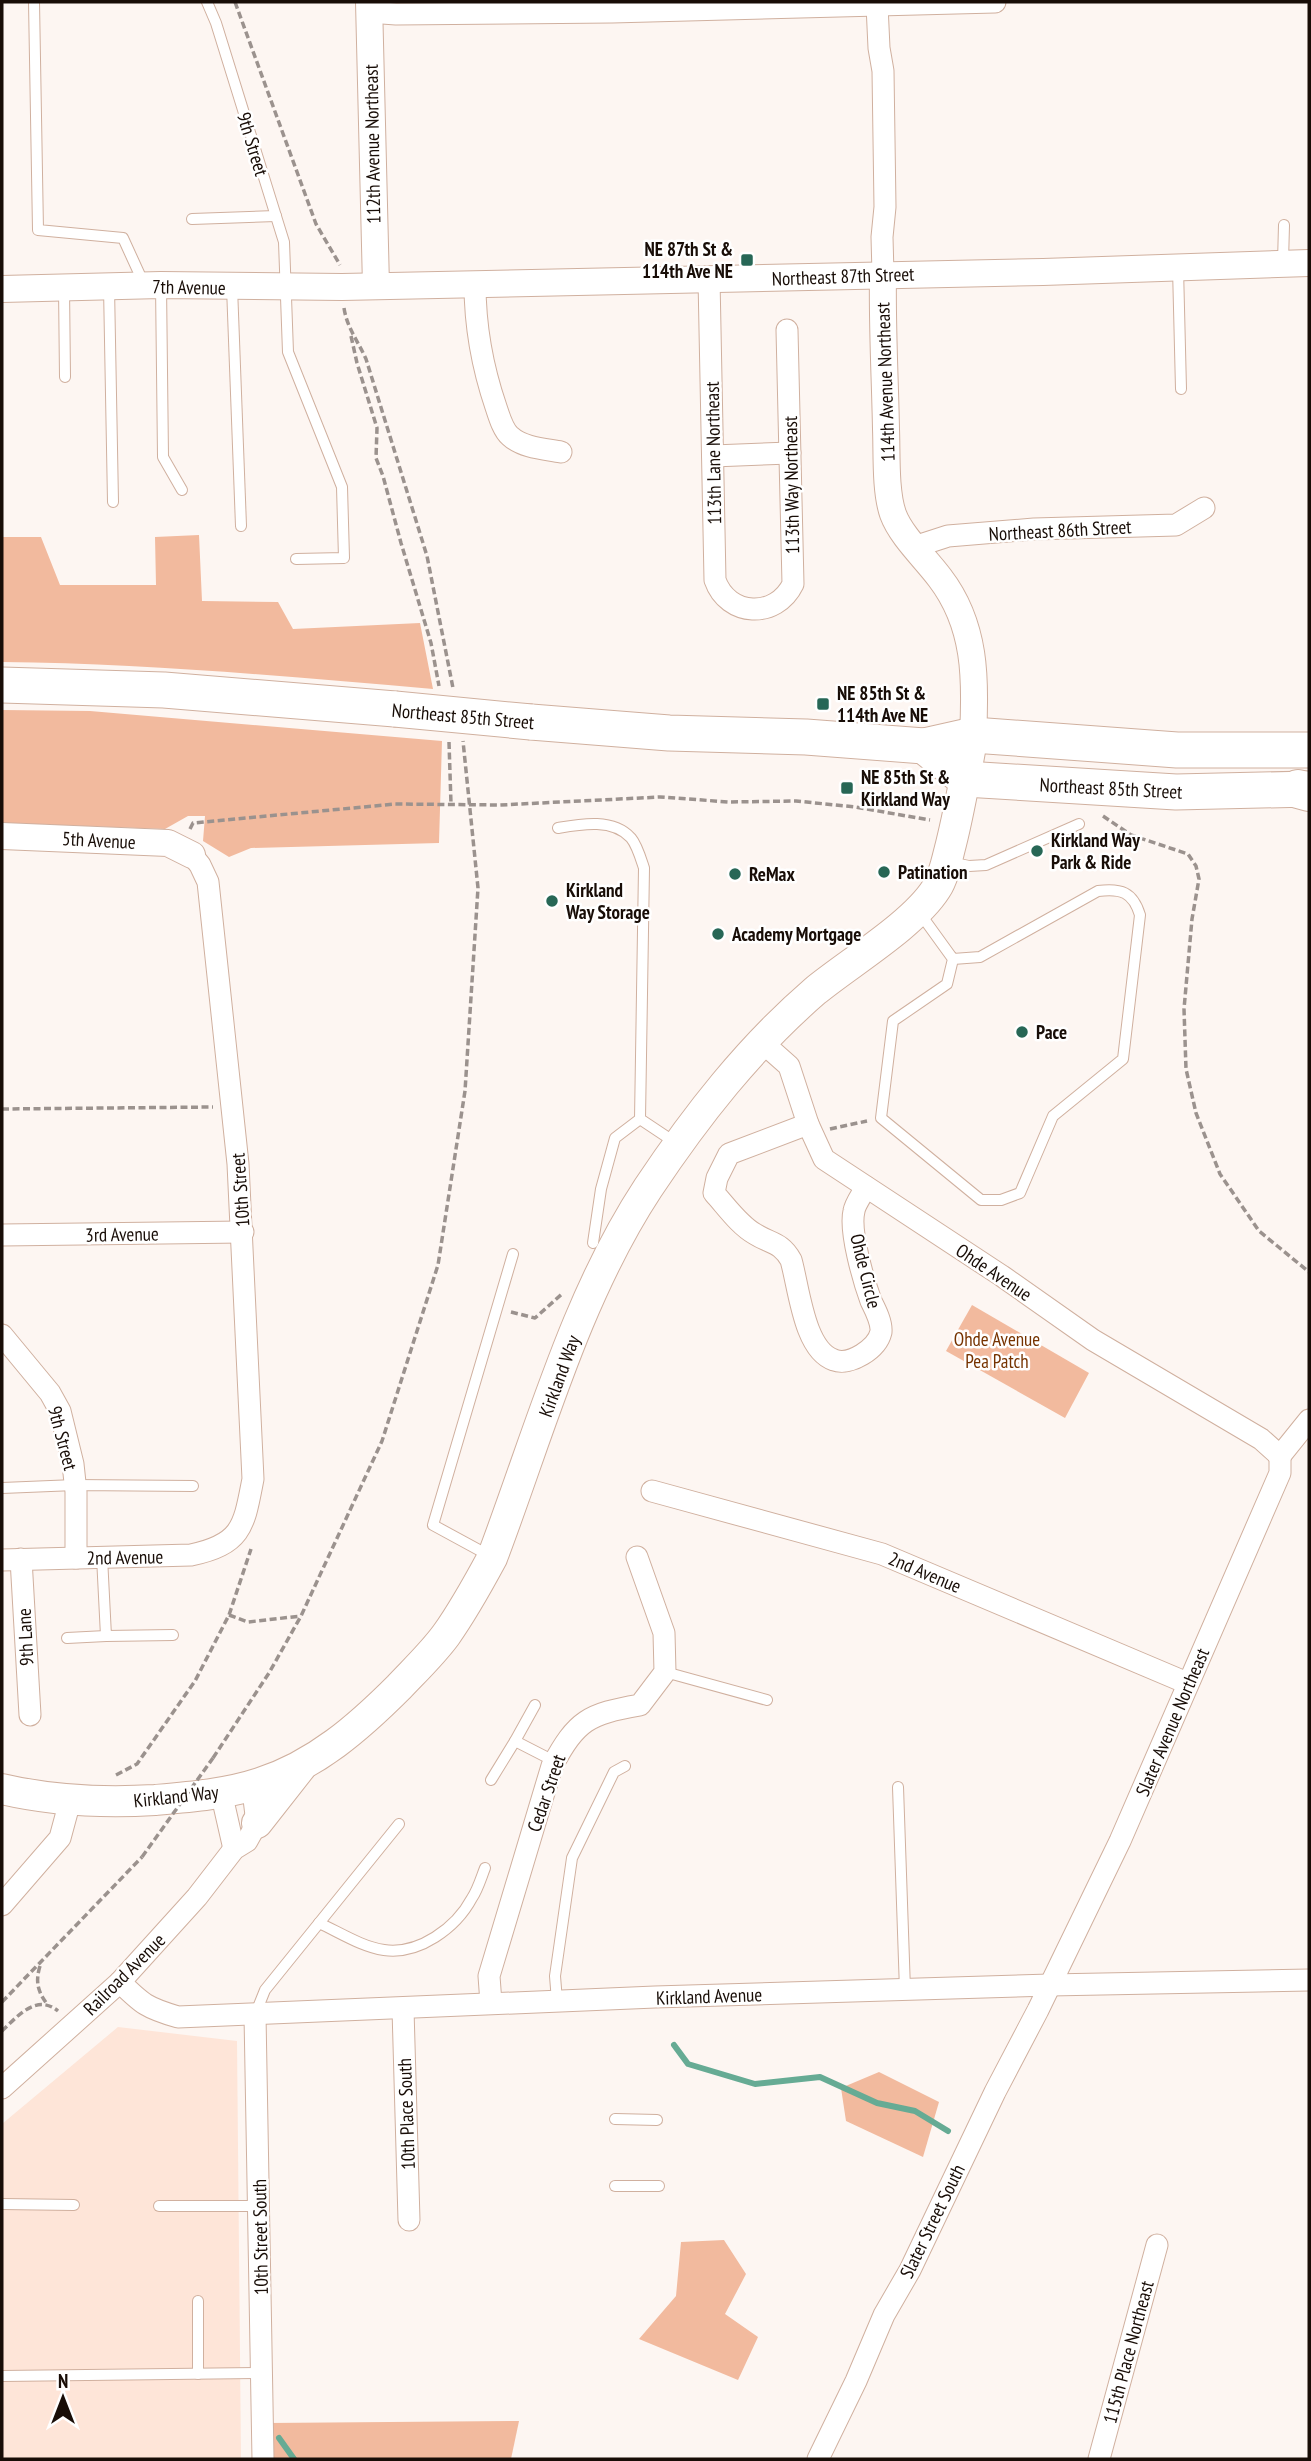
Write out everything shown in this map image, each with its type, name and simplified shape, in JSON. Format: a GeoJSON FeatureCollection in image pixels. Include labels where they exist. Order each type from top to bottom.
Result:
{"type":"FeatureCollection","features":[{"type":"Feature","properties":{"kind":"main road","name":"Northeast 85th Street"},"geometry":{"type":"LineString","coordinates":[[2,685],[163,690],[669,733],[806,737],[924,746],[972,735],[1177,750],[1309,750]]}},
{"type":"Feature","properties":{"kind":"main road","name":"Kirkland Way"},"geometry":{"type":"LineString","coordinates":[[2,1789],[34,1797],[70,1801],[110,1801],[190,1797],[250,1786],[304,1764],[352,1732],[411,1675],[445,1636],[492,1558],[580,1317],[601,1270],[646,1191],[716,1093],[762,1042],[814,992],[918,910],[936,889],[947,861],[972,735]]}},
{"type":"Feature","properties":{"kind":"main road"},"geometry":{"type":"LineString","coordinates":[[924,746],[965,779],[988,766],[1011,762],[1188,775],[1237,751]]}},
{"type":"Feature","properties":{"kind":"main road","name":"Northeast 85th Street"},"geometry":{"type":"LineString","coordinates":[[965,779],[1163,792],[1306,790]]}},
{"type":"Feature","properties":{"kind":"main road"},"geometry":{"type":"LineString","coordinates":[[257,1823],[304,1764]]}},
{"type":"Feature","properties":{"kind":"street"},"geometry":{"type":"LineString","coordinates":[[369,7],[396,14],[612,12],[995,2]]}},
{"type":"Feature","properties":{"kind":"street","name":"114th Avenue Northeast"},"geometry":{"type":"LineString","coordinates":[[877,5],[883,71],[886,207],[882,237],[888,477],[893,514],[914,547],[942,580],[958,607],[971,641],[975,692],[972,735]]}},
{"type":"Feature","properties":{"kind":"street","name":"112th Avenue Northeast"},"geometry":{"type":"LineString","coordinates":[[369,7],[376,286]]}},
{"type":"Feature","properties":{"kind":"street","name":"Northeast 87th Street"},"geometry":{"type":"LineString","coordinates":[[376,286],[1296,264]]}},
{"type":"Feature","properties":{"kind":"street","name":"113th Lane Northeast"},"geometry":{"type":"LineString","coordinates":[[709,279],[715,580],[727,601],[749,609]]}},
{"type":"Feature","properties":{"kind":"street"},"geometry":{"type":"LineString","coordinates":[[475,284],[475,311],[483,369],[500,420],[509,436],[529,446],[561,452]]}},
{"type":"Feature","properties":{"kind":"street","name":"7th Avenue"},"geometry":{"type":"LineString","coordinates":[[2,289],[376,286]]}},
{"type":"Feature","properties":{"kind":"street","name":"113th Way Northeast"},"geometry":{"type":"LineString","coordinates":[[749,609],[774,606],[787,597],[793,584],[788,330]]}},
{"type":"Feature","properties":{"kind":"street"},"geometry":{"type":"LineString","coordinates":[[713,456],[790,453]]}},
{"type":"Feature","properties":{"kind":"street","name":"Northeast 86th Street"},"geometry":{"type":"LineString","coordinates":[[914,547],[948,536],[1034,529],[1176,525],[1204,508]]}},
{"type":"Feature","properties":{"kind":"street","name":"5th Avenue"},"geometry":{"type":"LineString","coordinates":[[2,836],[189,846]]}},
{"type":"Feature","properties":{"kind":"street","name":"10th Street"},"geometry":{"type":"LineString","coordinates":[[189,846],[208,882],[243,1233],[253,1479],[240,1529]]}},
{"type":"Feature","properties":{"kind":"street","name":"Ohde Avenue"},"geometry":{"type":"LineString","coordinates":[[762,1042],[789,1066],[816,1127],[824,1159],[1093,1339],[1261,1439],[1280,1456]]}},
{"type":"Feature","properties":{"kind":"street","name":"Ohde Circle"},"geometry":{"type":"LineString","coordinates":[[816,1127],[729,1154],[716,1178],[714,1193],[754,1234],[785,1250],[796,1278],[812,1340],[827,1357],[836,1361],[847,1361],[860,1356],[874,1344],[881,1332],[866,1287],[855,1239],[854,1212],[866,1187]]}},
{"type":"Feature","properties":{"kind":"street","name":"3rd Avenue"},"geometry":{"type":"LineString","coordinates":[[7,1240],[243,1233]]}},
{"type":"Feature","properties":{"kind":"street","name":"9th Street"},"geometry":{"type":"LineString","coordinates":[[2,1335],[51,1393],[60,1411],[73,1464],[76,1558]]}},
{"type":"Feature","properties":{"kind":"street"},"geometry":{"type":"LineString","coordinates":[[1280,1456],[1309,1420]]}},
{"type":"Feature","properties":{"kind":"street","name":"Slater Avenue Northeast"},"geometry":{"type":"LineString","coordinates":[[1050,1985],[1120,1841],[1167,1735],[1187,1683],[1280,1473],[1280,1456]]}},
{"type":"Feature","properties":{"kind":"street","name":"2nd Avenue"},"geometry":{"type":"LineString","coordinates":[[652,1491],[882,1554],[1187,1683]]}},
{"type":"Feature","properties":{"kind":"street","name":"2nd Avenue"},"geometry":{"type":"LineString","coordinates":[[11,1559],[200,1553],[229,1542],[240,1529]]}},
{"type":"Feature","properties":{"kind":"street"},"geometry":{"type":"LineString","coordinates":[[637,1557],[664,1633],[666,1672]]}},
{"type":"Feature","properties":{"kind":"street","name":"9th Lane"},"geometry":{"type":"LineString","coordinates":[[11,1559],[30,1715]]}},
{"type":"Feature","properties":{"kind":"street","name":"Cedar Street"},"geometry":{"type":"LineString","coordinates":[[491,2003],[489,1976],[554,1761],[568,1737],[581,1725],[603,1711],[639,1705],[666,1672]]}},
{"type":"Feature","properties":{"kind":"street"},"geometry":{"type":"LineString","coordinates":[[250,1786],[257,1823]]}},
{"type":"Feature","properties":{"kind":"street"},"geometry":{"type":"LineString","coordinates":[[220,1791],[234,1849]]}},
{"type":"Feature","properties":{"kind":"street"},"geometry":{"type":"LineString","coordinates":[[2,1905],[60,1838],[70,1801]]}},
{"type":"Feature","properties":{"kind":"street","name":"Railroad Avenue"},"geometry":{"type":"LineString","coordinates":[[2,2088],[120,1982],[197,1897],[234,1849],[247,1841],[257,1823]]}},
{"type":"Feature","properties":{"kind":"street","name":"Kirkland Avenue"},"geometry":{"type":"LineString","coordinates":[[120,1982],[141,2003],[178,2017],[491,2003],[1050,1985],[1309,1980]]}},
{"type":"Feature","properties":{"kind":"street","name":"Slater Street South"},"geometry":{"type":"LineString","coordinates":[[818,2459],[884,2315],[910,2270],[995,2092],[1050,1985]]}},
{"type":"Feature","properties":{"kind":"street","name":"10th Place South"},"geometry":{"type":"LineString","coordinates":[[403,2008],[409,2220]]}},
{"type":"Feature","properties":{"kind":"street","name":"10th Street South"},"geometry":{"type":"LineString","coordinates":[[255,2015],[263,2459]]}},
{"type":"Feature","properties":{"kind":"street","name":"115th Place Northeast"},"geometry":{"type":"LineString","coordinates":[[1099,2459],[1157,2245]]}},
{"type":"Feature","properties":{"kind":"lane"},"geometry":{"type":"LineString","coordinates":[[34,2],[38,230],[123,238],[153,286],[163,457],[182,490]]}},
{"type":"Feature","properties":{"kind":"lane","name":"9th Street"},"geometry":{"type":"LineString","coordinates":[[207,2],[216,23],[284,242],[288,352],[342,487],[344,558],[296,559]]}},
{"type":"Feature","properties":{"kind":"lane"},"geometry":{"type":"LineString","coordinates":[[192,219],[276,216]]}},
{"type":"Feature","properties":{"kind":"lane"},"geometry":{"type":"LineString","coordinates":[[1284,225],[1296,264]]}},
{"type":"Feature","properties":{"kind":"lane"},"geometry":{"type":"LineString","coordinates":[[1178,268],[1181,389]]}},
{"type":"Feature","properties":{"kind":"lane"},"geometry":{"type":"LineString","coordinates":[[109,287],[113,502]]}},
{"type":"Feature","properties":{"kind":"lane"},"geometry":{"type":"LineString","coordinates":[[232,287],[241,526]]}},
{"type":"Feature","properties":{"kind":"lane"},"geometry":{"type":"LineString","coordinates":[[64,288],[65,377]]}},
{"type":"Feature","properties":{"kind":"lane"},"geometry":{"type":"LineString","coordinates":[[558,828],[584,823],[615,827],[632,839],[645,868],[639,1119]]}},
{"type":"Feature","properties":{"kind":"lane"},"geometry":{"type":"LineString","coordinates":[[947,861],[969,866],[986,865],[1079,824]]}},
{"type":"Feature","properties":{"kind":"lane"},"geometry":{"type":"LineString","coordinates":[[918,910],[953,959],[947,984],[893,1021],[881,1118],[981,1200],[1001,1200],[1020,1193],[1053,1116],[1123,1059],[1140,915],[1136,901],[1126,893],[1112,889],[1098,891],[980,957],[953,959]]}},
{"type":"Feature","properties":{"kind":"lane"},"geometry":{"type":"LineString","coordinates":[[639,1119],[678,1144]]}},
{"type":"Feature","properties":{"kind":"lane"},"geometry":{"type":"LineString","coordinates":[[593,1243],[601,1189],[615,1138],[639,1119]]}},
{"type":"Feature","properties":{"kind":"lane"},"geometry":{"type":"LineString","coordinates":[[492,1558],[433,1525],[513,1254]]}},
{"type":"Feature","properties":{"kind":"lane"},"geometry":{"type":"LineString","coordinates":[[2,1488],[75,1485],[193,1486]]}},
{"type":"Feature","properties":{"kind":"lane"},"geometry":{"type":"LineString","coordinates":[[102,1557],[106,1636]]}},
{"type":"Feature","properties":{"kind":"lane"},"geometry":{"type":"LineString","coordinates":[[68,1638],[173,1635]]}},
{"type":"Feature","properties":{"kind":"lane"},"geometry":{"type":"LineString","coordinates":[[666,1672],[767,1700]]}},
{"type":"Feature","properties":{"kind":"lane"},"geometry":{"type":"LineString","coordinates":[[491,1780],[535,1705]]}},
{"type":"Feature","properties":{"kind":"lane"},"geometry":{"type":"LineString","coordinates":[[515,1741],[554,1761]]}},
{"type":"Feature","properties":{"kind":"lane"},"geometry":{"type":"LineString","coordinates":[[557,2001],[555,1976],[572,1858],[614,1772],[625,1766]]}},
{"type":"Feature","properties":{"kind":"lane"},"geometry":{"type":"LineString","coordinates":[[898,1787],[905,1990]]}},
{"type":"Feature","properties":{"kind":"lane"},"geometry":{"type":"LineString","coordinates":[[255,2015],[265,1990],[399,1824]]}},
{"type":"Feature","properties":{"kind":"lane"},"geometry":{"type":"LineString","coordinates":[[319,1923],[371,1947],[399,1951],[415,1948],[428,1942],[457,1919],[472,1898],[485,1868]]}},
{"type":"Feature","properties":{"kind":"lane"},"geometry":{"type":"LineString","coordinates":[[615,2119],[657,2120]]}},
{"type":"Feature","properties":{"kind":"lane"},"geometry":{"type":"LineString","coordinates":[[615,2186],[659,2186]]}},
{"type":"Feature","properties":{"kind":"lane"},"geometry":{"type":"LineString","coordinates":[[2,2204],[74,2205]]}},
{"type":"Feature","properties":{"kind":"lane"},"geometry":{"type":"LineString","coordinates":[[159,2206],[260,2206]]}},
{"type":"Feature","properties":{"kind":"lane"},"geometry":{"type":"LineString","coordinates":[[198,2301],[198,2374]]}},
{"type":"Feature","properties":{"kind":"lane"},"geometry":{"type":"LineString","coordinates":[[2,2376],[262,2373]]}},
{"type":"Feature","properties":{"kind":"path"},"geometry":{"type":"LineString","coordinates":[[235,2],[316,224],[340,261]]}},
{"type":"Feature","properties":{"kind":"path"},"geometry":{"type":"LineString","coordinates":[[343,307],[377,428],[376,458],[431,643],[441,697]]}},
{"type":"Feature","properties":{"kind":"path"},"geometry":{"type":"LineString","coordinates":[[351,334],[358,340],[366,359],[427,556],[454,693]]}},
{"type":"Feature","properties":{"kind":"path"},"geometry":{"type":"LineString","coordinates":[[447,732],[451,804]]}},
{"type":"Feature","properties":{"kind":"path"},"geometry":{"type":"LineString","coordinates":[[2,2002],[142,1857],[212,1758],[269,1673],[301,1616],[382,1441],[438,1265],[465,1091],[478,888],[461,734]]}},
{"type":"Feature","properties":{"kind":"path"},"geometry":{"type":"LineString","coordinates":[[189,846],[193,823],[395,804],[500,805],[660,797],[729,802],[796,801],[855,807],[930,820]]}},
{"type":"Feature","properties":{"kind":"path"},"geometry":{"type":"LineString","coordinates":[[1101,814],[1131,835],[1188,854],[1196,866],[1199,879],[1192,919],[1184,1009],[1186,1069],[1196,1113],[1220,1174],[1259,1231],[1309,1272]]}},
{"type":"Feature","properties":{"kind":"path"},"geometry":{"type":"LineString","coordinates":[[2,1109],[232,1106]]}},
{"type":"Feature","properties":{"kind":"path"},"geometry":{"type":"LineString","coordinates":[[816,1127],[881,1118]]}},
{"type":"Feature","properties":{"kind":"path"},"geometry":{"type":"LineString","coordinates":[[496,1309],[536,1318]]}},
{"type":"Feature","properties":{"kind":"path"},"geometry":{"type":"LineString","coordinates":[[110,1801],[113,1777],[137,1764],[195,1681],[229,1615],[251,1549],[240,1529]]}},
{"type":"Feature","properties":{"kind":"path"},"geometry":{"type":"LineString","coordinates":[[229,1615],[248,1622],[301,1616]]}},
{"type":"Feature","properties":{"kind":"path"},"geometry":{"type":"LineString","coordinates":[[41,1962],[36,1981],[39,1991],[49,2006],[60,2013]]}},
{"type":"Feature","properties":{"kind":"path"},"geometry":{"type":"LineString","coordinates":[[2,2031],[26,2009],[35,2005],[49,2006]]}},
{"type":"Feature","properties":{"kind":"shaded area"},"geometry":{"type":"Polygon","coordinates":[[[118,2027],[237,2041],[241,2459],[2,2459],[2,2124],[118,2027]]]}},
{"type":"Feature","properties":{"kind":"green space"},"geometry":{"type":"Polygon","coordinates":[[[199,535],[202,601],[278,602],[293,629],[420,623],[433,689],[164,668],[2,662],[2,537],[41,537],[60,585],[156,585],[155,537],[199,535]]]}},
{"type":"Feature","properties":{"kind":"green space"},"geometry":{"type":"Polygon","coordinates":[[[2,710],[90,711],[442,741],[439,843],[251,848],[229,857],[203,841],[205,816],[188,816],[165,829],[2,823],[2,710]]]}},
{"type":"Feature","properties":{"kind":"green space","name":"Ohde Avenue Pea Patch"},"geometry":{"type":"Polygon","coordinates":[[[972,1305],[1089,1373],[1065,1418],[946,1351],[972,1305]]]}},
{"type":"Feature","properties":{"kind":"green space"},"geometry":{"type":"Polygon","coordinates":[[[879,2072],[939,2102],[923,2157],[846,2121],[841,2088],[879,2072]]]}},
{"type":"Feature","properties":{"kind":"green space"},"geometry":{"type":"Polygon","coordinates":[[[724,2240],[746,2274],[725,2314],[758,2337],[738,2380],[639,2339],[676,2296],[681,2242],[724,2240]]]}},
{"type":"Feature","properties":{"kind":"green space"},"geometry":{"type":"Polygon","coordinates":[[[519,2421],[511,2459],[268,2459],[268,2423],[519,2421]]]}},
{"type":"Feature","properties":{"kind":"waterway"},"geometry":{"type":"LineString","coordinates":[[674,2045],[688,2064],[755,2084],[820,2077],[877,2103],[915,2111],[948,2131]]}},
{"type":"Feature","properties":{"kind":"waterway"},"geometry":{"type":"LineString","coordinates":[[279,2438],[294,2459]]}},
{"type":"Feature","properties":{"kind":"place","name":"NE 87th St & 114th Ave NE"},"geometry":{"type":"Point","coordinates":[747,260]}},
{"type":"Feature","properties":{"kind":"place","name":"NE 85th St & 114th Ave NE"},"geometry":{"type":"Point","coordinates":[823,704]}},
{"type":"Feature","properties":{"kind":"place","name":"NE 85th St & Kirkland Way"},"geometry":{"type":"Point","coordinates":[847,788]}},
{"type":"Feature","properties":{"kind":"place","name":"Kirkland Way Park & Ride"},"geometry":{"type":"Point","coordinates":[1037,851]}},
{"type":"Feature","properties":{"kind":"place","name":"Patination"},"geometry":{"type":"Point","coordinates":[884,872]}},
{"type":"Feature","properties":{"kind":"place","name":"ReMax"},"geometry":{"type":"Point","coordinates":[735,874]}},
{"type":"Feature","properties":{"kind":"place","name":"Kirkland Way Storage"},"geometry":{"type":"Point","coordinates":[552,901]}},
{"type":"Feature","properties":{"kind":"place","name":"Academy Mortgage"},"geometry":{"type":"Point","coordinates":[718,934]}},
{"type":"Feature","properties":{"kind":"place","name":"Pace"},"geometry":{"type":"Point","coordinates":[1022,1032]}}]}
